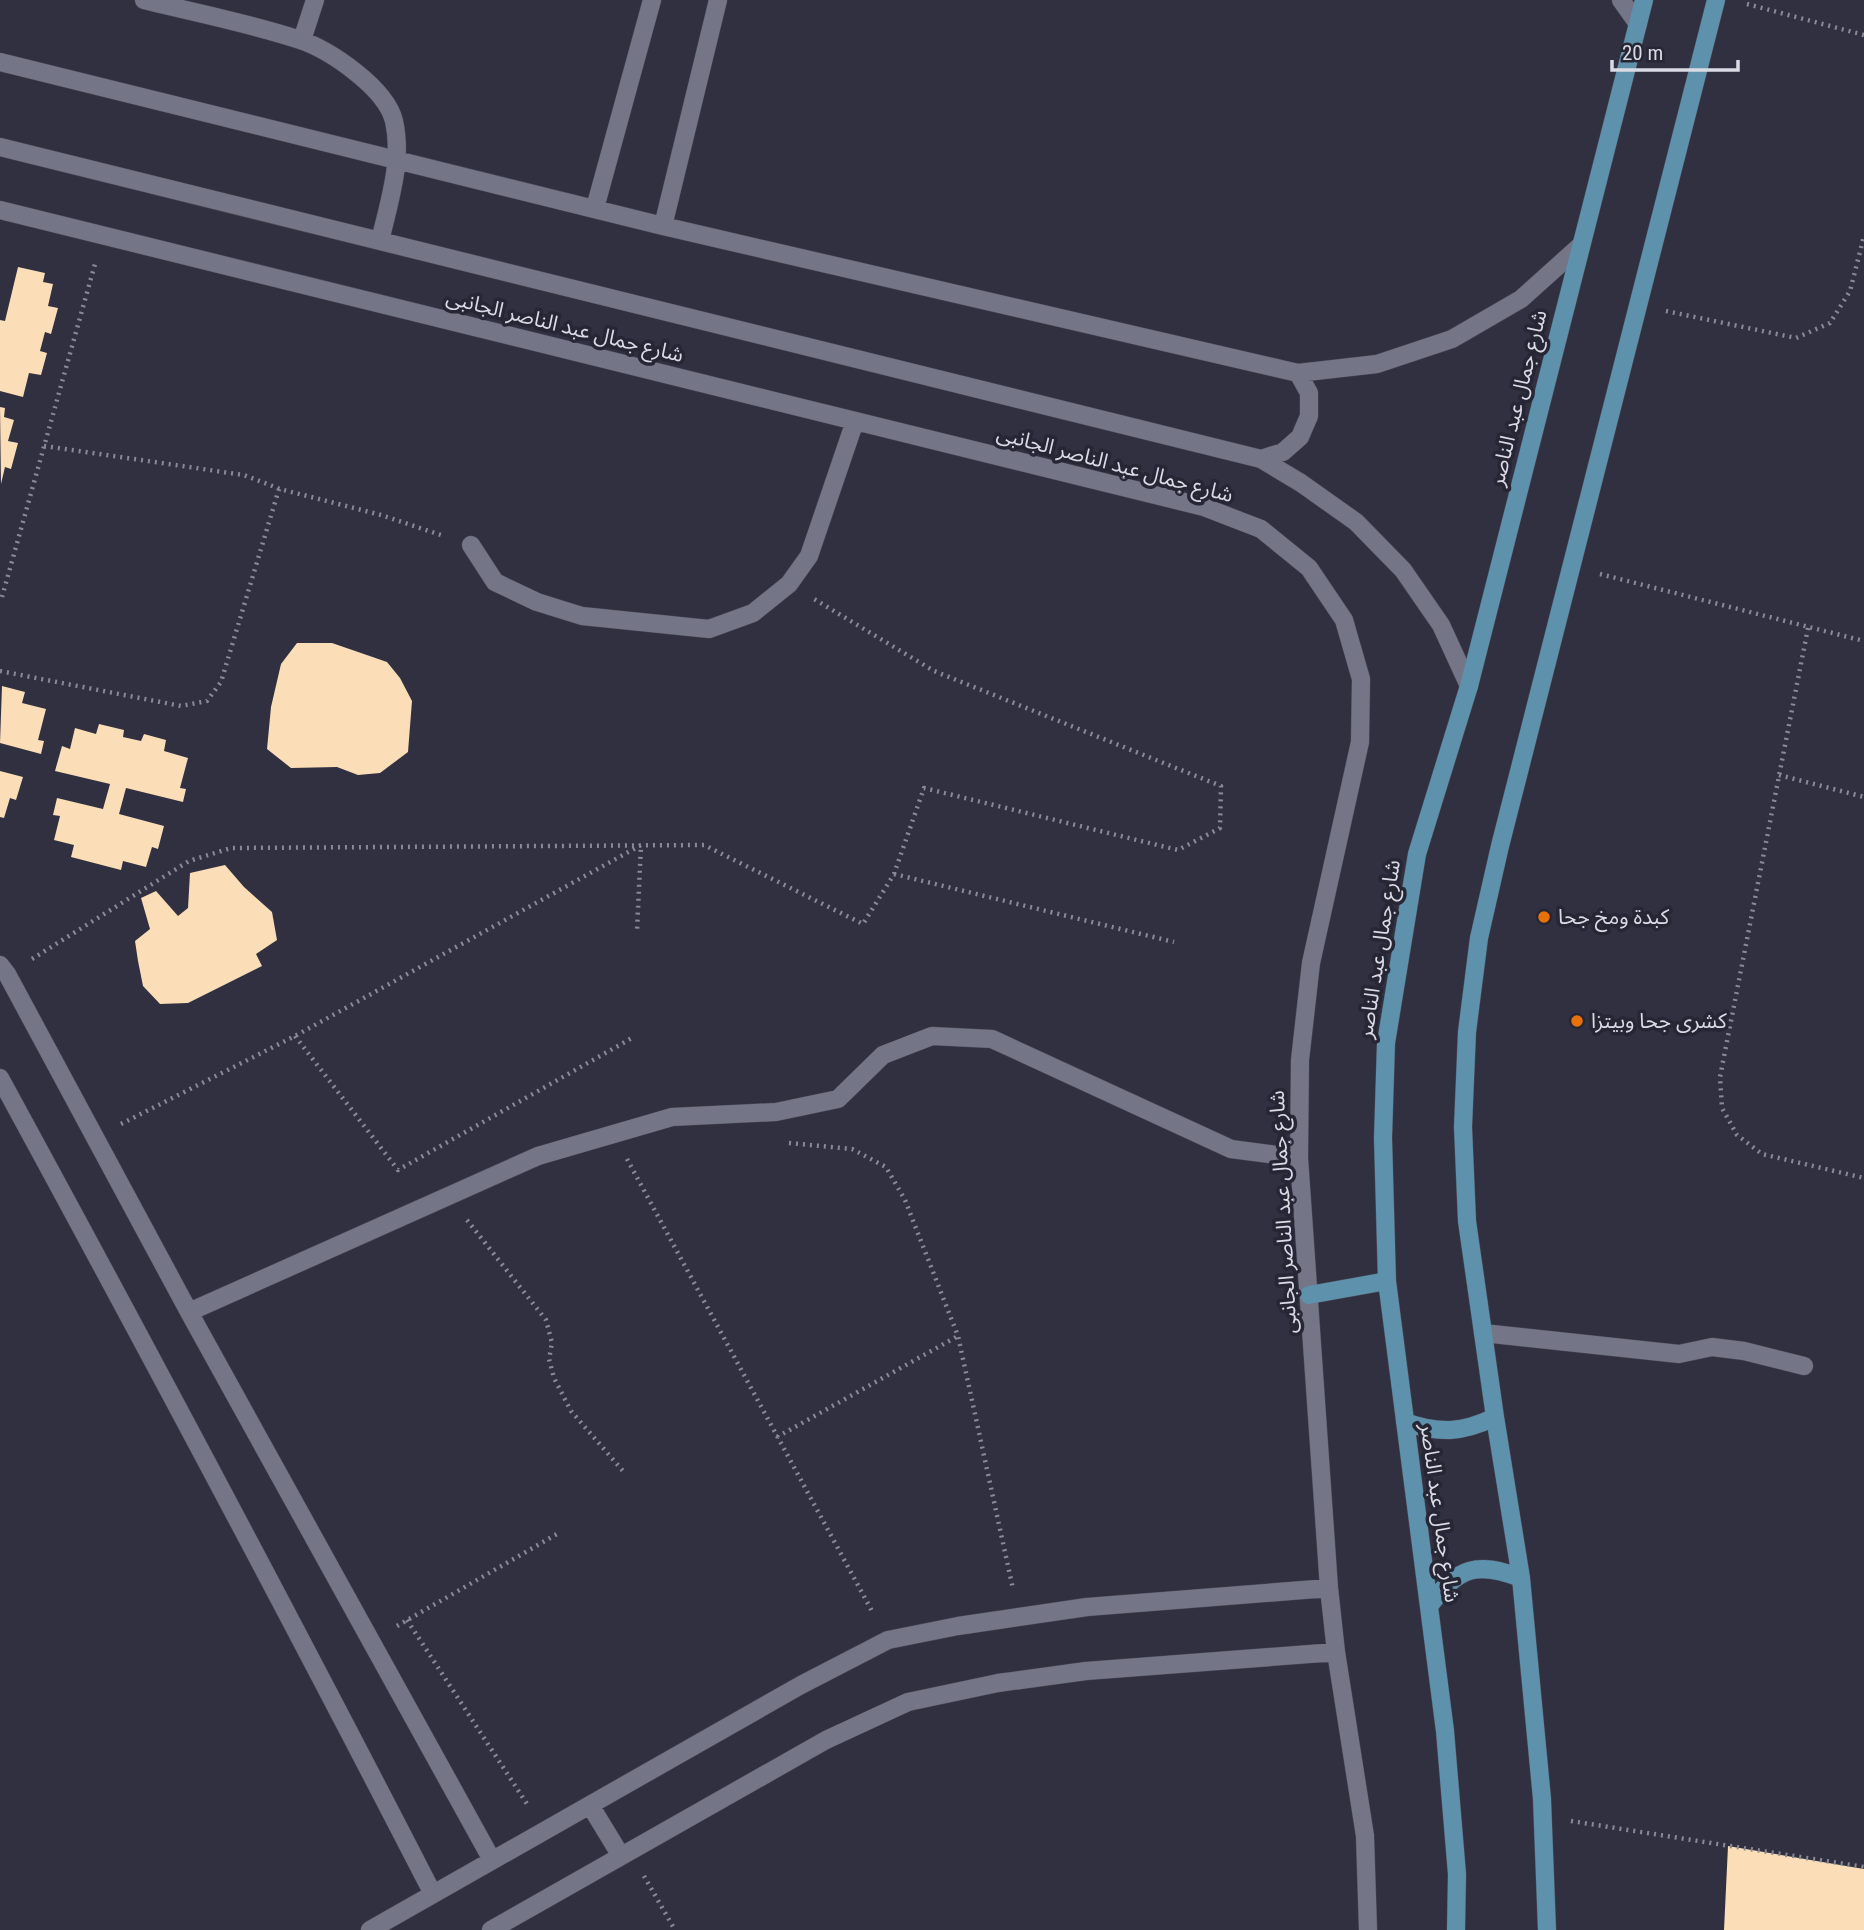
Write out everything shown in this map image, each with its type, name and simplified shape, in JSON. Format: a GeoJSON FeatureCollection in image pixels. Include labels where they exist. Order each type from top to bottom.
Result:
{"type":"FeatureCollection","features":[{"type":"Feature","properties":{"kind":"main road","name":"شارع جمال عبد الناصر"},"geometry":{"type":"LineString","coordinates":[[1456,1930],[1457,1874],[1445,1731],[1387,1281],[1383,1138],[1386,1043],[1417,854],[1469,686],[1644,0]]}},
{"type":"Feature","properties":{"kind":"main road"},"geometry":{"type":"LineString","coordinates":[[1548,1930],[1543,1817],[1521,1578],[1467,1221],[1463,1127],[1467,1032],[1479,938],[1500,846],[1716,0]]}},
{"type":"Feature","properties":{"kind":"main road"},"geometry":{"type":"LineString","coordinates":[[1309,1296],[1387,1281]]}},
{"type":"Feature","properties":{"kind":"main road"},"geometry":{"type":"LineString","coordinates":[[1405,1422],[1426,1430],[1450,1431],[1474,1427],[1495,1417]]}},
{"type":"Feature","properties":{"kind":"main road"},"geometry":{"type":"LineString","coordinates":[[1430,1605],[1446,1583],[1469,1570],[1496,1568],[1521,1578]]}},
{"type":"Feature","properties":{"kind":"street"},"geometry":{"type":"LineString","coordinates":[[144,0],[302,40],[349,67],[374,86],[394,118],[398,160],[380,241]]}},
{"type":"Feature","properties":{"kind":"street"},"geometry":{"type":"LineString","coordinates":[[302,40],[315,0]]}},
{"type":"Feature","properties":{"kind":"street"},"geometry":{"type":"LineString","coordinates":[[594,208],[652,0]]}},
{"type":"Feature","properties":{"kind":"street"},"geometry":{"type":"LineString","coordinates":[[663,226],[718,0]]}},
{"type":"Feature","properties":{"kind":"street"},"geometry":{"type":"LineString","coordinates":[[1621,0],[1638,24]]}},
{"type":"Feature","properties":{"kind":"street"},"geometry":{"type":"LineString","coordinates":[[0,62],[663,226],[1298,373],[1377,364],[1452,339],[1521,299],[1580,246]]}},
{"type":"Feature","properties":{"kind":"street"},"geometry":{"type":"LineString","coordinates":[[0,147],[1261,459],[1301,483],[1356,522],[1403,570],[1441,625],[1469,686]]}},
{"type":"Feature","properties":{"kind":"street","name":"شارع جمال عبد الناصر الجانبى"},"geometry":{"type":"LineString","coordinates":[[0,210],[1204,507],[1261,529],[1309,568],[1344,620],[1362,679],[1360,742],[1311,963],[1300,1060],[1299,1158],[1329,1588],[1336,1652],[1365,1836],[1368,1930]]}},
{"type":"Feature","properties":{"kind":"street"},"geometry":{"type":"LineString","coordinates":[[1261,459],[1283,452],[1300,436],[1309,416],[1309,393],[1298,373]]}},
{"type":"Feature","properties":{"kind":"street"},"geometry":{"type":"LineString","coordinates":[[471,545],[495,582],[537,602],[582,616],[709,629],[753,614],[789,584],[809,556],[855,421]]}},
{"type":"Feature","properties":{"kind":"street"},"geometry":{"type":"LineString","coordinates":[[4,970],[189,1312],[492,1860]]}},
{"type":"Feature","properties":{"kind":"street"},"geometry":{"type":"LineString","coordinates":[[189,1312],[538,1156],[672,1117],[776,1112],[838,1099],[883,1055],[932,1036],[992,1039],[1231,1149],[1299,1158]]}},
{"type":"Feature","properties":{"kind":"street"},"geometry":{"type":"LineString","coordinates":[[0,1078],[173,1395],[433,1894]]}},
{"type":"Feature","properties":{"kind":"street"},"geometry":{"type":"LineString","coordinates":[[1483,1333],[1679,1354],[1712,1348],[1744,1351],[1804,1366]]}},
{"type":"Feature","properties":{"kind":"street"},"geometry":{"type":"LineString","coordinates":[[370,1930],[801,1685],[888,1640],[1019,1616],[1087,1607],[1329,1588]]}},
{"type":"Feature","properties":{"kind":"street"},"geometry":{"type":"LineString","coordinates":[[491,1930],[826,1740],[908,1702],[998,1683],[1086,1671],[1336,1652]]}},
{"type":"Feature","properties":{"kind":"street"},"geometry":{"type":"LineString","coordinates":[[590,1805],[625,1854]]}},
{"type":"Feature","properties":{"kind":"path"},"geometry":{"type":"LineString","coordinates":[[1745,4],[1864,35]]}},
{"type":"Feature","properties":{"kind":"path"},"geometry":{"type":"LineString","coordinates":[[2,597],[103,235]]}},
{"type":"Feature","properties":{"kind":"path"},"geometry":{"type":"LineString","coordinates":[[1640,306],[1796,338],[1830,323],[1850,291],[1864,236]]}},
{"type":"Feature","properties":{"kind":"path"},"geometry":{"type":"LineString","coordinates":[[44,446],[244,475],[279,489],[381,515],[471,545]]}},
{"type":"Feature","properties":{"kind":"path"},"geometry":{"type":"LineString","coordinates":[[0,671],[181,706],[207,702],[221,682],[279,489]]}},
{"type":"Feature","properties":{"kind":"path"},"geometry":{"type":"LineString","coordinates":[[1570,566],[1864,641]]}},
{"type":"Feature","properties":{"kind":"path"},"geometry":{"type":"LineString","coordinates":[[4,970],[189,862],[231,848],[704,845],[863,923],[894,874],[923,788],[1178,850],[1220,828],[1221,786],[934,671],[789,584]]}},
{"type":"Feature","properties":{"kind":"path"},"geometry":{"type":"LineString","coordinates":[[1808,628],[1720,1077],[1722,1108],[1737,1135],[1762,1154],[1864,1178]]}},
{"type":"Feature","properties":{"kind":"path"},"geometry":{"type":"LineString","coordinates":[[1779,775],[1864,797]]}},
{"type":"Feature","properties":{"kind":"path"},"geometry":{"type":"LineString","coordinates":[[637,931],[641,845]]}},
{"type":"Feature","properties":{"kind":"path"},"geometry":{"type":"LineString","coordinates":[[95,1137],[295,1036],[641,845]]}},
{"type":"Feature","properties":{"kind":"path"},"geometry":{"type":"LineString","coordinates":[[894,874],[1174,942]]}},
{"type":"Feature","properties":{"kind":"path"},"geometry":{"type":"LineString","coordinates":[[295,1036],[398,1170],[632,1038]]}},
{"type":"Feature","properties":{"kind":"path"},"geometry":{"type":"LineString","coordinates":[[614,1134],[888,1640]]}},
{"type":"Feature","properties":{"kind":"path"},"geometry":{"type":"LineString","coordinates":[[784,1142],[852,1149],[886,1167],[905,1200],[958,1336],[1019,1616]]}},
{"type":"Feature","properties":{"kind":"path"},"geometry":{"type":"LineString","coordinates":[[448,1196],[546,1320],[552,1343],[549,1359],[554,1378],[570,1411],[623,1471]]}},
{"type":"Feature","properties":{"kind":"path"},"geometry":{"type":"LineString","coordinates":[[777,1437],[958,1336]]}},
{"type":"Feature","properties":{"kind":"path"},"geometry":{"type":"LineString","coordinates":[[371,1641],[557,1534]]}},
{"type":"Feature","properties":{"kind":"path"},"geometry":{"type":"LineString","coordinates":[[407,1620],[544,1830]]}},
{"type":"Feature","properties":{"kind":"path"},"geometry":{"type":"LineString","coordinates":[[1543,1817],[1864,1867]]}},
{"type":"Feature","properties":{"kind":"path"},"geometry":{"type":"LineString","coordinates":[[625,1854],[675,1930]]}},
{"type":"Feature","properties":{"kind":"building"},"geometry":{"type":"Polygon","coordinates":[[[18,267],[45,273],[43,282],[53,284],[48,306],[58,308],[51,334],[45,332],[40,351],[47,353],[41,375],[29,373],[23,397],[0,391],[0,320],[5,321],[18,267]]]}},
{"type":"Feature","properties":{"kind":"building"},"geometry":{"type":"Polygon","coordinates":[[[0,407],[5,408],[4,417],[14,420],[8,441],[18,443],[11,469],[5,467],[1,484],[0,407]]]}},
{"type":"Feature","properties":{"kind":"building"},"geometry":{"type":"Polygon","coordinates":[[[297,643],[332,643],[387,662],[400,678],[412,701],[408,752],[380,773],[358,775],[337,767],[291,768],[267,749],[271,707],[281,664],[297,643]]]}},
{"type":"Feature","properties":{"kind":"building"},"geometry":{"type":"Polygon","coordinates":[[[2,686],[25,692],[22,703],[46,709],[38,740],[44,741],[41,754],[0,743],[2,686]]]}},
{"type":"Feature","properties":{"kind":"building"},"geometry":{"type":"Polygon","coordinates":[[[99,724],[124,730],[123,737],[141,741],[144,734],[166,740],[164,751],[188,758],[180,788],[186,789],[183,802],[126,788],[119,814],[164,826],[158,849],[152,847],[146,867],[123,861],[121,870],[71,857],[74,845],[54,840],[60,816],[53,815],[57,798],[103,809],[110,784],[55,771],[62,746],[70,749],[75,728],[96,734],[99,724]]]}},
{"type":"Feature","properties":{"kind":"building"},"geometry":{"type":"Polygon","coordinates":[[[0,771],[23,777],[16,800],[10,798],[4,818],[0,817],[0,771]]]}},
{"type":"Feature","properties":{"kind":"building"},"geometry":{"type":"Polygon","coordinates":[[[225,865],[244,887],[272,912],[277,940],[256,954],[262,966],[188,1003],[160,1004],[143,986],[138,961],[135,941],[150,929],[141,898],[156,891],[178,916],[188,908],[190,873],[225,865]]]}},
{"type":"Feature","properties":{"kind":"building"},"geometry":{"type":"Polygon","coordinates":[[[1728,1846],[1864,1869],[1864,1930],[1724,1930],[1728,1846]]]}},
{"type":"Feature","properties":{"kind":"place","name":"كبدة ومخ جحا"},"geometry":{"type":"Point","coordinates":[1544,917]}},
{"type":"Feature","properties":{"kind":"place","name":"كشرى جحا وبيتزا"},"geometry":{"type":"Point","coordinates":[1577,1021]}}]}
